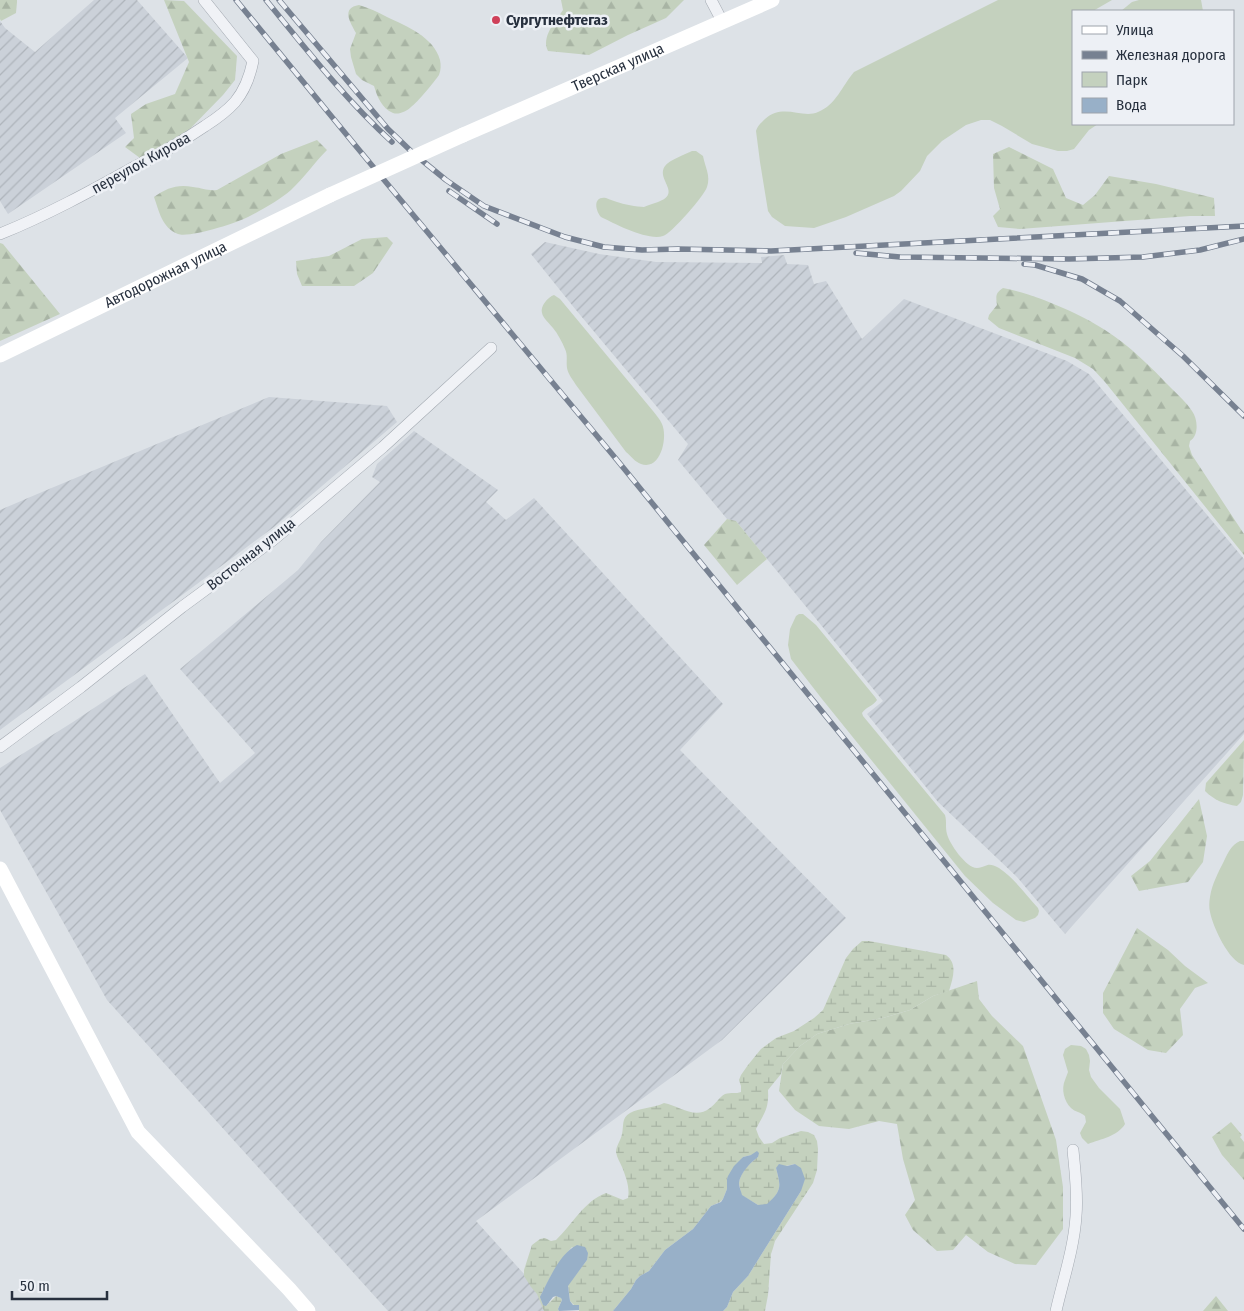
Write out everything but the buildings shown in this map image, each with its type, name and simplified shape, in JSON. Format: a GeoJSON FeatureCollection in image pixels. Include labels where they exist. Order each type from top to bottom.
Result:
{"type":"FeatureCollection","features":[{"type":"Feature","properties":{"kind":"main road","name":"Тверская улица"},"geometry":{"type":"LineString","coordinates":[[330,195],[772,0]]}},
{"type":"Feature","properties":{"kind":"main road","name":"Автодорожная улица"},"geometry":{"type":"LineString","coordinates":[[0,354],[330,195]]}},
{"type":"Feature","properties":{"kind":"main road"},"geometry":{"type":"LineString","coordinates":[[0,869],[138,1132],[308,1311]]}},
{"type":"Feature","properties":{"kind":"street","name":"переулок Кирова"},"geometry":{"type":"LineString","coordinates":[[0,234],[34,221],[166,150],[214,120],[236,101],[250,76],[252,61],[204,0]]}},
{"type":"Feature","properties":{"kind":"street"},"geometry":{"type":"LineString","coordinates":[[711,0],[722,21]]}},
{"type":"Feature","properties":{"kind":"street","name":"Восточная улица"},"geometry":{"type":"LineString","coordinates":[[0,747],[82,687],[181,608],[273,540],[383,447],[491,348]]}},
{"type":"Feature","properties":{"kind":"street"},"geometry":{"type":"LineString","coordinates":[[1056,1311],[1076,1217],[1077,1190],[1073,1150]]}},
{"type":"Feature","properties":{"kind":"shaded area"},"geometry":{"type":"Polygon","coordinates":[[[94,0],[137,0],[188,58],[115,118],[126,133],[8,214],[0,201],[0,21],[5,28],[35,52],[94,0]]]}},
{"type":"Feature","properties":{"kind":"shaded area"},"geometry":{"type":"Polygon","coordinates":[[[545,242],[599,254],[656,262],[762,263],[761,257],[784,255],[787,264],[808,265],[814,284],[826,281],[862,339],[904,299],[1067,361],[1089,374],[1244,559],[1244,734],[1065,934],[1017,877],[938,802],[867,714],[883,701],[736,521],[727,519],[678,460],[688,444],[531,254],[545,242]]]}},
{"type":"Feature","properties":{"kind":"shaded area"},"geometry":{"type":"Polygon","coordinates":[[[269,397],[387,406],[397,422],[274,527],[0,730],[0,510],[269,397]]]}},
{"type":"Feature","properties":{"kind":"shaded area"},"geometry":{"type":"Polygon","coordinates":[[[414,431],[498,490],[486,502],[506,520],[534,498],[723,704],[680,750],[846,918],[722,1040],[476,1221],[554,1307],[550,1311],[388,1311],[107,1000],[0,810],[0,768],[145,674],[220,783],[255,753],[180,669],[298,570],[321,542],[380,482],[372,477],[377,464],[414,431]]]}},
{"type":"Feature","properties":{"kind":"green space"},"geometry":{"type":"Polygon","coordinates":[[[0,0],[17,0],[16,13],[1,21],[0,19],[0,0]]]}},
{"type":"Feature","properties":{"kind":"green space"},"geometry":{"type":"Polygon","coordinates":[[[164,0],[184,1],[237,56],[235,80],[185,134],[140,158],[125,147],[134,138],[131,114],[146,104],[175,94],[189,62],[164,0]]]}},
{"type":"Feature","properties":{"kind":"green space"},"geometry":{"type":"Polygon","coordinates":[[[561,0],[684,0],[666,18],[589,55],[548,51],[546,40],[563,10],[561,0]]]}},
{"type":"Feature","properties":{"kind":"green space"},"geometry":{"type":"Polygon","coordinates":[[[998,0],[1112,0],[1095,10],[1072,10],[1072,125],[1096,125],[1089,130],[1074,149],[1058,151],[1032,144],[990,120],[981,120],[966,125],[942,141],[927,156],[920,171],[894,196],[846,217],[814,228],[785,226],[772,217],[768,211],[756,131],[765,119],[772,114],[785,112],[812,114],[824,109],[830,105],[854,72],[998,0]]]}},
{"type":"Feature","properties":{"kind":"green space"},"geometry":{"type":"Polygon","coordinates":[[[1139,0],[1201,0],[1203,10],[1122,10],[1132,2],[1139,0]]]}},
{"type":"Feature","properties":{"kind":"green space"},"geometry":{"type":"Polygon","coordinates":[[[359,5],[411,28],[426,39],[437,52],[441,64],[439,75],[417,101],[403,112],[393,113],[386,109],[378,98],[374,86],[362,80],[356,74],[350,49],[356,33],[348,16],[350,9],[359,5]]]}},
{"type":"Feature","properties":{"kind":"green space"},"geometry":{"type":"Polygon","coordinates":[[[317,140],[327,150],[300,181],[282,197],[248,217],[213,229],[184,235],[168,228],[162,218],[154,197],[163,191],[182,186],[217,190],[281,154],[317,140]]]}},
{"type":"Feature","properties":{"kind":"green space"},"geometry":{"type":"Polygon","coordinates":[[[1009,147],[1053,169],[1066,198],[1083,205],[1095,195],[1109,176],[1156,184],[1214,198],[1215,216],[1190,216],[1020,229],[998,227],[993,216],[1000,209],[994,188],[993,154],[1009,147]]]}},
{"type":"Feature","properties":{"kind":"green space"},"geometry":{"type":"Polygon","coordinates":[[[696,151],[703,156],[708,175],[707,187],[687,214],[667,234],[657,237],[640,234],[601,217],[596,204],[602,198],[644,207],[664,199],[669,191],[663,176],[665,166],[674,159],[696,151]]]}},
{"type":"Feature","properties":{"kind":"green space"},"geometry":{"type":"Polygon","coordinates":[[[387,237],[393,243],[373,273],[354,286],[302,286],[297,274],[296,261],[329,256],[362,239],[387,237]]]}},
{"type":"Feature","properties":{"kind":"green space"},"geometry":{"type":"Polygon","coordinates":[[[0,243],[3,244],[60,314],[0,341],[0,243]]]}},
{"type":"Feature","properties":{"kind":"green space"},"geometry":{"type":"Polygon","coordinates":[[[1003,288],[1056,305],[1105,330],[1140,357],[1185,402],[1194,414],[1196,423],[1195,435],[1190,441],[1189,446],[1192,455],[1244,534],[1244,555],[1093,369],[1075,358],[999,328],[988,319],[997,305],[997,293],[1003,288]]]}},
{"type":"Feature","properties":{"kind":"green space"},"geometry":{"type":"Polygon","coordinates":[[[554,295],[560,299],[660,420],[664,430],[664,437],[661,452],[654,463],[648,465],[641,464],[626,452],[568,372],[564,346],[542,313],[545,302],[554,295]]]}},
{"type":"Feature","properties":{"kind":"green space"},"geometry":{"type":"Polygon","coordinates":[[[727,519],[736,521],[767,559],[737,585],[704,545],[727,519]]]}},
{"type":"Feature","properties":{"kind":"green space"},"geometry":{"type":"Polygon","coordinates":[[[803,614],[816,625],[877,700],[862,713],[863,716],[945,815],[947,834],[963,860],[973,867],[992,865],[1004,872],[1038,908],[1038,915],[1035,918],[1024,922],[1016,920],[993,903],[965,876],[822,699],[791,659],[788,645],[790,629],[796,616],[803,614]]]}},
{"type":"Feature","properties":{"kind":"green space"},"geometry":{"type":"Polygon","coordinates":[[[1244,740],[1243,795],[1241,802],[1237,806],[1220,801],[1205,791],[1206,783],[1244,740]]]}},
{"type":"Feature","properties":{"kind":"green space"},"geometry":{"type":"Polygon","coordinates":[[[1199,799],[1207,836],[1203,862],[1188,882],[1139,891],[1131,876],[1150,861],[1199,799]]]}},
{"type":"Feature","properties":{"kind":"green space"},"geometry":{"type":"Polygon","coordinates":[[[1240,841],[1244,841],[1244,965],[1233,958],[1222,943],[1214,926],[1209,907],[1211,892],[1217,874],[1230,850],[1240,841]]]}},
{"type":"Feature","properties":{"kind":"green space"},"geometry":{"type":"Polygon","coordinates":[[[1137,928],[1168,950],[1185,966],[1208,983],[1195,988],[1180,1009],[1183,1035],[1166,1053],[1148,1050],[1114,1029],[1103,1013],[1103,993],[1137,928]]]}},
{"type":"Feature","properties":{"kind":"green space"},"geometry":{"type":"Polygon","coordinates":[[[862,941],[946,955],[953,967],[952,981],[949,991],[933,996],[910,1010],[883,1018],[849,1024],[817,1034],[800,1046],[783,1064],[781,1074],[768,1090],[767,1107],[756,1129],[764,1144],[772,1143],[780,1138],[801,1131],[814,1135],[818,1149],[817,1170],[813,1183],[775,1241],[771,1254],[765,1311],[723,1311],[727,1307],[733,1292],[748,1276],[801,1191],[795,1164],[776,1168],[779,1188],[767,1205],[758,1205],[741,1195],[739,1183],[741,1175],[758,1157],[751,1155],[743,1157],[727,1179],[727,1189],[723,1199],[711,1206],[693,1229],[665,1250],[649,1271],[636,1280],[613,1311],[579,1311],[570,1301],[568,1285],[587,1260],[572,1247],[550,1277],[540,1297],[543,1305],[546,1306],[556,1296],[561,1298],[559,1311],[544,1311],[537,1294],[524,1276],[532,1245],[540,1239],[556,1240],[585,1207],[606,1193],[623,1200],[628,1198],[627,1182],[616,1152],[627,1115],[634,1111],[664,1103],[699,1113],[710,1108],[725,1094],[741,1092],[739,1080],[741,1075],[761,1049],[776,1038],[794,1031],[823,1010],[846,958],[862,941]]]}},
{"type":"Feature","properties":{"kind":"green space"},"geometry":{"type":"Polygon","coordinates":[[[977,981],[979,999],[992,1016],[1023,1046],[1056,1140],[1063,1187],[1063,1229],[1036,1265],[1015,1264],[988,1252],[966,1235],[953,1250],[937,1251],[913,1230],[905,1215],[915,1200],[903,1159],[897,1124],[879,1121],[849,1129],[819,1126],[795,1110],[779,1091],[783,1064],[800,1046],[817,1034],[849,1024],[883,1018],[910,1010],[933,996],[977,981]]]}},
{"type":"Feature","properties":{"kind":"green space"},"geometry":{"type":"Polygon","coordinates":[[[1071,1045],[1081,1046],[1086,1049],[1089,1055],[1091,1077],[1120,1109],[1125,1124],[1114,1134],[1088,1144],[1080,1133],[1086,1122],[1085,1116],[1071,1108],[1064,1095],[1063,1087],[1068,1072],[1063,1055],[1065,1049],[1071,1045]]]}},
{"type":"Feature","properties":{"kind":"green space"},"geometry":{"type":"Polygon","coordinates":[[[1231,1122],[1242,1135],[1240,1137],[1244,1142],[1244,1180],[1222,1155],[1212,1137],[1231,1122]]]}},
{"type":"Feature","properties":{"kind":"green space"},"geometry":{"type":"Polygon","coordinates":[[[1216,1296],[1228,1311],[1203,1311],[1216,1296]]]}},
{"type":"Feature","properties":{"kind":"water"},"geometry":{"type":"Polygon","coordinates":[[[757,1151],[759,1153],[758,1157],[749,1165],[739,1183],[742,1195],[758,1205],[767,1204],[778,1191],[779,1180],[776,1168],[779,1164],[787,1166],[795,1164],[801,1168],[805,1179],[801,1191],[748,1276],[733,1292],[727,1307],[723,1311],[613,1311],[636,1280],[649,1271],[665,1250],[693,1229],[711,1206],[721,1202],[727,1189],[728,1176],[734,1166],[743,1157],[757,1151]]]}},
{"type":"Feature","properties":{"kind":"water"},"geometry":{"type":"Polygon","coordinates":[[[577,1245],[585,1247],[588,1253],[587,1260],[568,1286],[570,1301],[573,1305],[579,1305],[579,1310],[559,1311],[562,1300],[556,1296],[546,1306],[543,1305],[540,1297],[551,1276],[565,1254],[577,1245]]]}},
{"type":"Feature","properties":{"kind":"railway"},"geometry":{"type":"LineString","coordinates":[[236,0],[617,460],[1244,1229]]}},
{"type":"Feature","properties":{"kind":"railway"},"geometry":{"type":"LineString","coordinates":[[266,0],[342,91],[392,142]]}},
{"type":"Feature","properties":{"kind":"railway"},"geometry":{"type":"LineString","coordinates":[[279,0],[388,129],[413,153],[446,180],[484,206],[565,237],[604,247],[642,250],[771,251],[1244,226]]}},
{"type":"Feature","properties":{"kind":"railway"},"geometry":{"type":"LineString","coordinates":[[449,191],[497,224]]}},
{"type":"Feature","properties":{"kind":"railway"},"geometry":{"type":"LineString","coordinates":[[856,253],[900,257],[1069,259],[1143,257],[1200,250],[1244,239]]}},
{"type":"Feature","properties":{"kind":"railway"},"geometry":{"type":"LineString","coordinates":[[1024,264],[1035,265],[1082,279],[1120,301],[1183,356],[1244,416]]}},
{"type":"Feature","properties":{"kind":"place","name":"Сургутнефтегаз"},"geometry":{"type":"Point","coordinates":[496,20]}}]}
